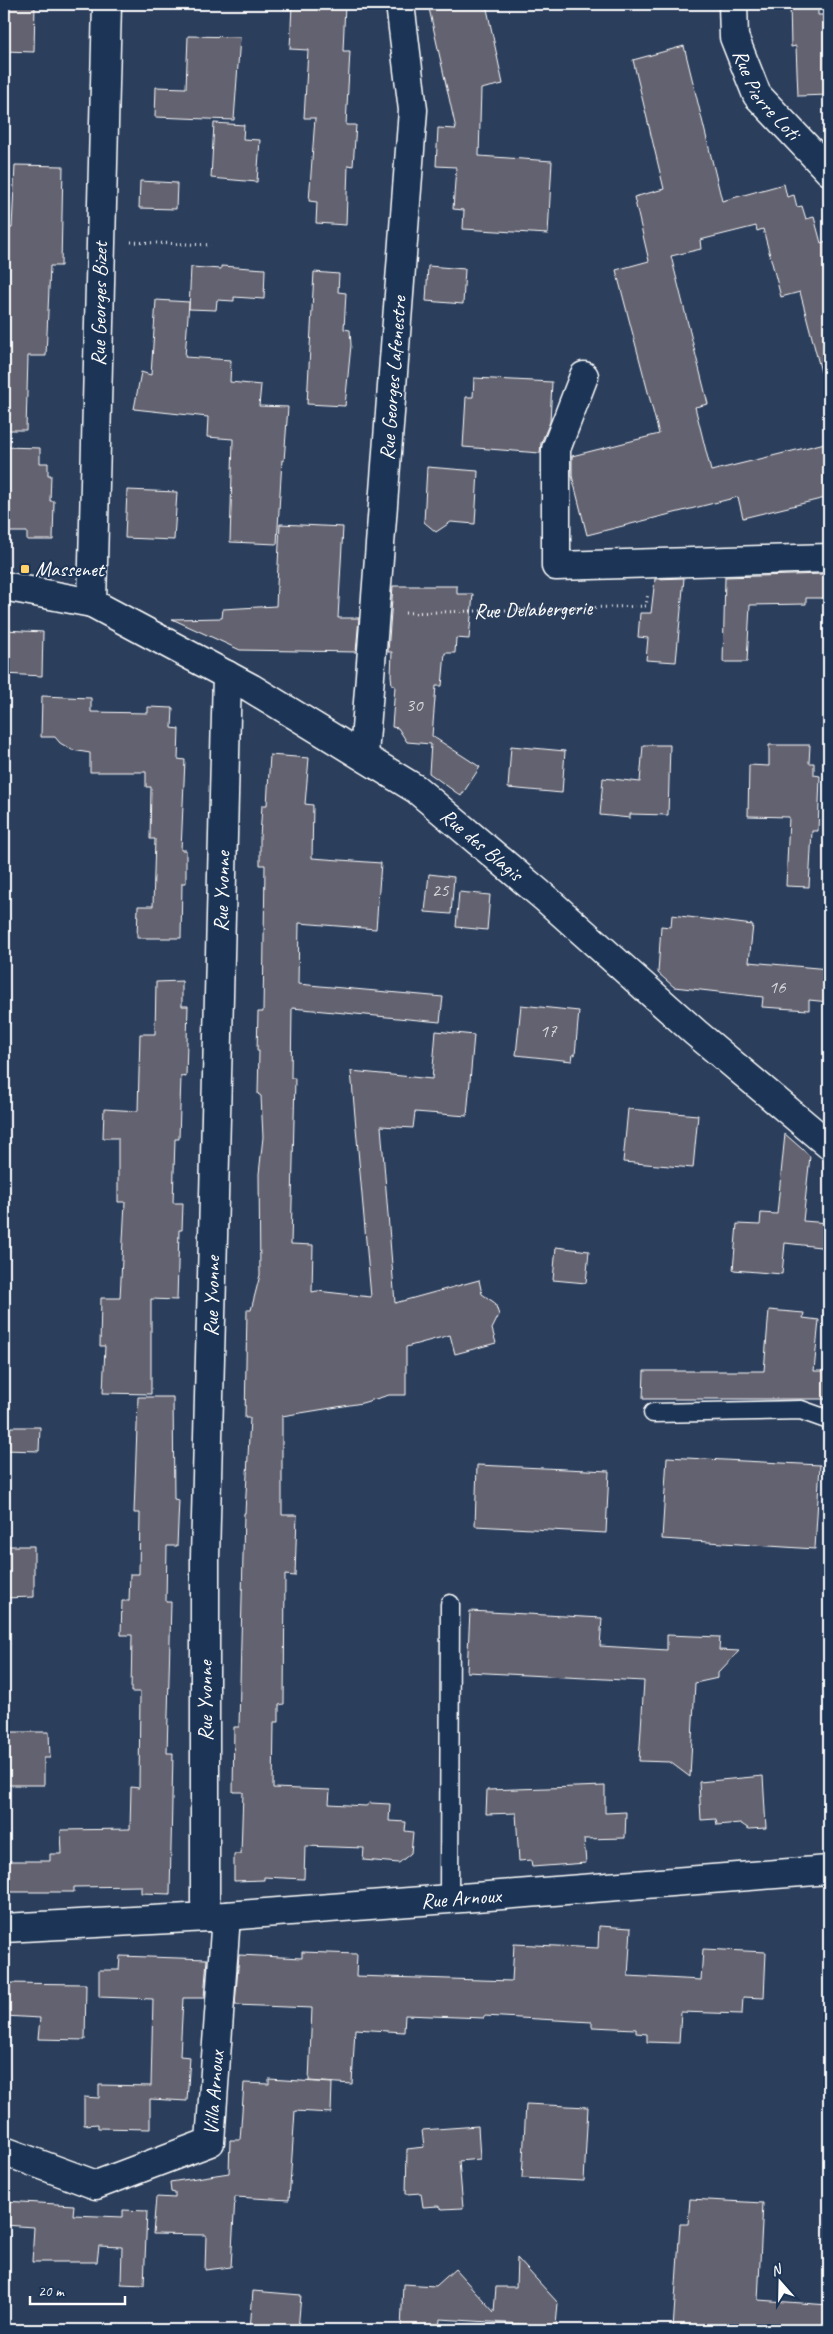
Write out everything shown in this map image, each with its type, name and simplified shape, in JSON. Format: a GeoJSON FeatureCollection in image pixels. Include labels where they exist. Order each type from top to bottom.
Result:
{"type":"FeatureCollection","features":[{"type":"Feature","properties":{"kind":"street","name":"Rue Georges Bizet"},"geometry":{"type":"LineString","coordinates":[[92,603],[106,4]]}},
{"type":"Feature","properties":{"kind":"street","name":"Rue Georges Lafenestre"},"geometry":{"type":"LineString","coordinates":[[364,755],[413,110],[400,4]]}},
{"type":"Feature","properties":{"kind":"street","name":"Rue Pierre Loti"},"geometry":{"type":"LineString","coordinates":[[733,4],[734,37],[757,95],[829,171]]}},
{"type":"Feature","properties":{"kind":"street","name":"Rue Delabergerie"},"geometry":{"type":"LineString","coordinates":[[584,376],[556,449],[556,566],[829,558]]}},
{"type":"Feature","properties":{"kind":"street","name":"Rue des Blagis"},"geometry":{"type":"LineString","coordinates":[[4,586],[92,603],[227,675],[364,755],[416,789],[545,898],[696,1033],[828,1142]]}},
{"type":"Feature","properties":{"kind":"street","name":"Rue Yvonne"},"geometry":{"type":"LineString","coordinates":[[217,1916],[205,1901],[205,1558],[227,675]]}},
{"type":"Feature","properties":{"kind":"street","name":"Rue Arnoux"},"geometry":{"type":"LineString","coordinates":[[4,1928],[217,1916],[829,1870]]}},
{"type":"Feature","properties":{"kind":"street","name":"Villa Arnoux"},"geometry":{"type":"LineString","coordinates":[[4,2151],[96,2185],[210,2142],[217,1916]]}},
{"type":"Feature","properties":{"kind":"lane"},"geometry":{"type":"LineString","coordinates":[[653,1413],[801,1410],[829,1420]]}},
{"type":"Feature","properties":{"kind":"lane"},"geometry":{"type":"LineString","coordinates":[[449,1899],[450,1604]]}},
{"type":"Feature","properties":{"kind":"path"},"geometry":{"type":"LineString","coordinates":[[101,241],[211,245]]}},
{"type":"Feature","properties":{"kind":"path","name":"Rue Delabergerie"},"geometry":{"type":"LineString","coordinates":[[375,614],[646,606],[652,562]]}},
{"type":"Feature","properties":{"kind":"building"},"geometry":{"type":"Polygon","coordinates":[[[8,4],[35,4],[34,52],[4,51],[4,25],[8,25],[8,4]]]}},
{"type":"Feature","properties":{"kind":"building"},"geometry":{"type":"Polygon","coordinates":[[[292,4],[345,4],[343,51],[350,51],[346,125],[356,125],[353,166],[348,165],[346,225],[316,223],[317,202],[309,201],[315,118],[304,118],[308,50],[290,49],[292,4]]]}},
{"type":"Feature","properties":{"kind":"building"},"geometry":{"type":"Polygon","coordinates":[[[428,4],[486,4],[503,84],[481,89],[479,156],[552,161],[548,234],[463,229],[464,210],[453,209],[456,167],[436,166],[438,128],[456,129],[428,4]]]}},
{"type":"Feature","properties":{"kind":"building"},"geometry":{"type":"Polygon","coordinates":[[[790,4],[818,4],[818,15],[829,15],[829,95],[798,96],[796,46],[791,47],[790,4]]]}},
{"type":"Feature","properties":{"kind":"building"},"geometry":{"type":"Polygon","coordinates":[[[188,36],[240,37],[234,120],[155,117],[156,87],[186,88],[188,36]]]}},
{"type":"Feature","properties":{"kind":"building"},"geometry":{"type":"Polygon","coordinates":[[[684,46],[722,201],[784,184],[787,197],[794,195],[797,207],[802,206],[806,219],[814,217],[821,243],[829,240],[829,371],[821,372],[800,292],[781,297],[763,229],[757,231],[756,226],[700,240],[701,249],[671,256],[708,404],[695,407],[711,471],[829,442],[829,497],[743,518],[738,497],[587,535],[572,476],[572,456],[659,434],[616,270],[649,261],[634,197],[664,189],[633,60],[684,46]]]}},
{"type":"Feature","properties":{"kind":"building"},"geometry":{"type":"Polygon","coordinates":[[[214,123],[244,125],[243,139],[260,140],[257,182],[211,178],[214,123]]]}},
{"type":"Feature","properties":{"kind":"building"},"geometry":{"type":"Polygon","coordinates":[[[15,165],[63,166],[61,266],[50,266],[46,356],[28,356],[26,430],[4,430],[5,228],[12,228],[15,165]]]}},
{"type":"Feature","properties":{"kind":"building"},"geometry":{"type":"Polygon","coordinates":[[[140,181],[177,183],[176,209],[139,208],[140,181]]]}},
{"type":"Feature","properties":{"kind":"building"},"geometry":{"type":"Polygon","coordinates":[[[221,266],[265,269],[264,299],[234,297],[234,301],[217,300],[216,310],[189,309],[191,267],[221,269],[221,266]]]}},
{"type":"Feature","properties":{"kind":"building"},"geometry":{"type":"Polygon","coordinates":[[[428,266],[465,269],[463,304],[426,301],[428,266]]]}},
{"type":"Feature","properties":{"kind":"building"},"geometry":{"type":"Polygon","coordinates":[[[314,272],[339,274],[338,292],[346,293],[344,329],[350,330],[351,345],[345,406],[307,404],[314,272]]]}},
{"type":"Feature","properties":{"kind":"building"},"geometry":{"type":"Polygon","coordinates":[[[156,300],[189,302],[185,357],[231,360],[230,382],[261,385],[259,406],[288,407],[284,461],[282,460],[277,544],[230,542],[233,439],[207,437],[208,417],[134,409],[141,372],[151,375],[156,300]]]}},
{"type":"Feature","properties":{"kind":"building"},"geometry":{"type":"Polygon","coordinates":[[[474,378],[552,382],[550,422],[541,443],[540,453],[463,447],[466,397],[473,397],[474,378]]]}},
{"type":"Feature","properties":{"kind":"building"},"geometry":{"type":"Polygon","coordinates":[[[4,447],[40,448],[40,463],[48,463],[48,475],[51,475],[50,501],[54,501],[53,540],[27,540],[27,532],[4,532],[4,447]]]}},
{"type":"Feature","properties":{"kind":"building"},"geometry":{"type":"Polygon","coordinates":[[[427,467],[478,471],[475,524],[451,522],[436,532],[424,522],[427,467]]]}},
{"type":"Feature","properties":{"kind":"building"},"geometry":{"type":"Polygon","coordinates":[[[127,490],[177,492],[174,540],[125,538],[127,490]]]}},
{"type":"Feature","properties":{"kind":"building"},"geometry":{"type":"Polygon","coordinates":[[[280,524],[343,527],[338,618],[359,618],[356,652],[240,650],[172,619],[222,618],[223,609],[276,606],[280,524]]]}},
{"type":"Feature","properties":{"kind":"building"},"geometry":{"type":"Polygon","coordinates":[[[825,574],[825,598],[806,598],[806,604],[750,605],[747,662],[723,662],[725,577],[825,574]]]}},
{"type":"Feature","properties":{"kind":"building"},"geometry":{"type":"Polygon","coordinates":[[[684,578],[676,662],[646,660],[648,638],[638,637],[640,613],[651,613],[655,579],[684,578]]]}},
{"type":"Feature","properties":{"kind":"building"},"geometry":{"type":"Polygon","coordinates":[[[393,586],[457,586],[457,594],[473,594],[469,639],[456,638],[455,653],[445,653],[442,686],[436,686],[432,736],[480,767],[461,796],[429,773],[431,744],[407,742],[398,728],[392,727],[395,686],[392,685],[391,675],[392,652],[388,652],[393,586]]]}},
{"type":"Feature","properties":{"kind":"building"},"geometry":{"type":"Polygon","coordinates":[[[4,630],[43,632],[42,676],[4,674],[4,630]]]}},
{"type":"Feature","properties":{"kind":"building"},"geometry":{"type":"Polygon","coordinates":[[[42,696],[91,698],[91,712],[148,713],[148,707],[173,708],[172,728],[179,729],[178,759],[185,760],[181,850],[186,850],[186,883],[182,883],[181,938],[137,938],[138,906],[153,906],[155,839],[150,839],[151,787],[146,787],[146,772],[90,772],[90,753],[72,750],[60,743],[55,737],[41,737],[42,696]]]}},
{"type":"Feature","properties":{"kind":"building"},"geometry":{"type":"Polygon","coordinates":[[[643,745],[670,745],[668,815],[630,814],[630,818],[600,815],[603,778],[640,782],[643,745]]]}},
{"type":"Feature","properties":{"kind":"building"},"geometry":{"type":"Polygon","coordinates":[[[769,745],[810,745],[809,763],[814,763],[814,775],[820,776],[818,831],[812,831],[809,887],[786,886],[789,817],[748,816],[749,765],[769,766],[769,745]]]}},
{"type":"Feature","properties":{"kind":"building"},"geometry":{"type":"Polygon","coordinates":[[[511,746],[565,751],[562,793],[508,788],[511,746]]]}},
{"type":"Feature","properties":{"kind":"building"},"geometry":{"type":"Polygon","coordinates":[[[270,755],[309,758],[305,804],[313,805],[312,858],[381,863],[376,929],[299,923],[298,984],[443,997],[440,1022],[292,1008],[291,1078],[295,1078],[291,1244],[313,1245],[312,1292],[371,1297],[351,1071],[432,1079],[436,1031],[474,1035],[467,1116],[415,1112],[413,1128],[381,1126],[395,1303],[479,1280],[482,1294],[495,1303],[499,1315],[492,1329],[496,1343],[455,1354],[450,1335],[406,1347],[406,1395],[389,1395],[362,1403],[282,1416],[282,1515],[297,1515],[295,1576],[285,1575],[284,1704],[279,1705],[279,1722],[274,1722],[273,1788],[330,1790],[329,1804],[366,1806],[370,1803],[390,1804],[389,1821],[406,1822],[405,1831],[413,1832],[411,1853],[399,1863],[363,1860],[364,1848],[305,1846],[304,1879],[264,1877],[264,1880],[234,1881],[234,1854],[241,1854],[243,1792],[233,1792],[234,1727],[239,1727],[244,1513],[250,1418],[245,1418],[247,1310],[251,1310],[260,1275],[259,1174],[263,1137],[261,1096],[258,1094],[259,1051],[257,1051],[258,1012],[263,1012],[265,865],[260,865],[260,837],[262,805],[267,805],[270,755]]]}},
{"type":"Feature","properties":{"kind":"building"},"geometry":{"type":"Polygon","coordinates":[[[429,874],[454,877],[451,914],[425,912],[429,874]]]}},
{"type":"Feature","properties":{"kind":"building"},"geometry":{"type":"Polygon","coordinates":[[[459,892],[490,895],[487,930],[456,927],[459,892]]]}},
{"type":"Feature","properties":{"kind":"building"},"geometry":{"type":"Polygon","coordinates":[[[672,915],[753,925],[749,962],[829,969],[829,1002],[809,1000],[809,1010],[762,1007],[763,997],[674,987],[658,973],[661,926],[671,927],[672,915]]]}},
{"type":"Feature","properties":{"kind":"building"},"geometry":{"type":"Polygon","coordinates":[[[182,981],[182,1006],[188,1006],[186,1077],[181,1076],[179,1139],[175,1139],[173,1203],[183,1203],[182,1230],[179,1230],[177,1300],[151,1299],[151,1394],[103,1393],[105,1346],[100,1346],[101,1298],[120,1298],[125,1202],[118,1202],[118,1138],[103,1138],[104,1109],[138,1111],[140,1034],[155,1034],[156,982],[182,981]]]}},
{"type":"Feature","properties":{"kind":"building"},"geometry":{"type":"Polygon","coordinates":[[[521,1005],[579,1011],[575,1055],[573,1054],[572,1061],[516,1055],[521,1005]]]}},
{"type":"Feature","properties":{"kind":"building"},"geometry":{"type":"Polygon","coordinates":[[[628,1109],[698,1115],[693,1168],[623,1162],[628,1109]]]}},
{"type":"Feature","properties":{"kind":"building"},"geometry":{"type":"Polygon","coordinates":[[[785,1134],[810,1156],[803,1221],[829,1223],[829,1248],[785,1243],[782,1274],[733,1270],[737,1224],[760,1225],[761,1213],[777,1214],[785,1134]]]}},
{"type":"Feature","properties":{"kind":"building"},"geometry":{"type":"Polygon","coordinates":[[[556,1247],[589,1251],[586,1283],[553,1280],[556,1247]]]}},
{"type":"Feature","properties":{"kind":"building"},"geometry":{"type":"Polygon","coordinates":[[[769,1310],[804,1313],[803,1318],[819,1320],[814,1371],[829,1371],[829,1399],[643,1399],[644,1371],[764,1371],[769,1310]]]}},
{"type":"Feature","properties":{"kind":"building"},"geometry":{"type":"Polygon","coordinates":[[[138,1397],[173,1397],[174,1499],[179,1500],[177,1546],[167,1546],[166,1602],[171,1602],[167,1753],[173,1753],[170,1894],[141,1893],[141,1886],[74,1887],[74,1892],[4,1892],[4,1861],[50,1861],[50,1854],[62,1854],[61,1830],[130,1829],[131,1787],[139,1788],[140,1692],[131,1692],[132,1635],[121,1635],[122,1601],[129,1601],[130,1574],[139,1574],[140,1513],[134,1513],[138,1397]]]}},
{"type":"Feature","properties":{"kind":"building"},"geometry":{"type":"Polygon","coordinates":[[[4,1427],[40,1427],[39,1451],[4,1450],[4,1427]]]}},
{"type":"Feature","properties":{"kind":"building"},"geometry":{"type":"Polygon","coordinates":[[[667,1457],[820,1465],[815,1549],[662,1539],[667,1457]]]}},
{"type":"Feature","properties":{"kind":"building"},"geometry":{"type":"Polygon","coordinates":[[[477,1465],[609,1471],[606,1533],[475,1526],[477,1465]]]}},
{"type":"Feature","properties":{"kind":"building"},"geometry":{"type":"Polygon","coordinates":[[[4,1546],[34,1546],[34,1597],[4,1598],[4,1546]]]}},
{"type":"Feature","properties":{"kind":"building"},"geometry":{"type":"Polygon","coordinates":[[[470,1611],[602,1618],[600,1646],[667,1650],[667,1635],[720,1637],[719,1650],[739,1651],[718,1673],[718,1678],[695,1683],[690,1777],[670,1762],[639,1761],[644,1681],[467,1672],[470,1611]]]}},
{"type":"Feature","properties":{"kind":"building"},"geometry":{"type":"Polygon","coordinates":[[[4,1732],[49,1732],[50,1758],[44,1758],[44,1785],[4,1785],[4,1732]]]}},
{"type":"Feature","properties":{"kind":"building"},"geometry":{"type":"Polygon","coordinates":[[[763,1776],[766,1828],[749,1829],[740,1823],[717,1825],[716,1819],[701,1820],[699,1782],[763,1776]]]}},
{"type":"Feature","properties":{"kind":"building"},"geometry":{"type":"Polygon","coordinates":[[[605,1786],[605,1813],[626,1812],[625,1838],[584,1839],[586,1863],[532,1867],[531,1860],[519,1861],[516,1813],[486,1814],[487,1790],[605,1786]]]}},
{"type":"Feature","properties":{"kind":"building"},"geometry":{"type":"Polygon","coordinates":[[[599,1926],[631,1928],[628,1976],[701,1980],[703,1949],[766,1952],[764,1998],[743,1997],[742,2014],[681,2012],[679,2043],[647,2042],[647,2034],[636,2033],[636,2029],[592,2027],[592,2022],[484,2016],[484,2018],[405,2015],[404,2032],[355,2029],[352,2084],[309,2081],[312,2008],[235,2005],[239,1955],[302,1958],[302,1952],[357,1954],[356,1976],[512,1981],[514,1944],[598,1948],[599,1926]]]}},
{"type":"Feature","properties":{"kind":"building"},"geometry":{"type":"Polygon","coordinates":[[[120,1956],[207,1959],[204,1998],[183,1998],[180,2056],[190,2057],[187,2101],[150,2099],[150,2129],[98,2128],[98,2124],[84,2125],[84,2097],[99,2098],[99,2085],[151,2086],[153,1999],[99,1997],[99,1970],[119,1970],[120,1956]]]}},
{"type":"Feature","properties":{"kind":"building"},"geometry":{"type":"Polygon","coordinates":[[[4,1983],[86,1984],[85,2040],[38,2039],[40,2018],[4,2016],[4,1983]]]}},
{"type":"Feature","properties":{"kind":"building"},"geometry":{"type":"Polygon","coordinates":[[[269,2079],[332,2083],[331,2113],[295,2111],[289,2200],[235,2197],[231,2267],[205,2270],[206,2235],[153,2234],[156,2197],[175,2198],[175,2193],[171,2192],[170,2182],[229,2173],[230,2140],[240,2140],[244,2083],[269,2084],[269,2079]]]}},
{"type":"Feature","properties":{"kind":"building"},"geometry":{"type":"Polygon","coordinates":[[[526,2104],[588,2107],[584,2181],[522,2178],[526,2104]]]}},
{"type":"Feature","properties":{"kind":"building"},"geometry":{"type":"Polygon","coordinates":[[[478,2126],[480,2159],[459,2161],[463,2208],[442,2209],[438,2206],[423,2207],[421,2193],[406,2194],[407,2149],[424,2147],[422,2130],[478,2126]]]}},
{"type":"Feature","properties":{"kind":"building"},"geometry":{"type":"Polygon","coordinates":[[[690,2199],[763,2203],[758,2300],[829,2305],[829,2330],[673,2330],[680,2224],[688,2224],[690,2199]]]}},
{"type":"Feature","properties":{"kind":"building"},"geometry":{"type":"Polygon","coordinates":[[[4,2201],[74,2205],[73,2215],[123,2217],[123,2210],[147,2211],[144,2285],[121,2284],[122,2247],[99,2246],[97,2262],[32,2262],[34,2227],[4,2225],[4,2201]]]}},
{"type":"Feature","properties":{"kind":"building"},"geometry":{"type":"Polygon","coordinates":[[[517,2258],[558,2303],[556,2326],[440,2319],[439,2330],[401,2330],[403,2284],[436,2286],[455,2269],[494,2312],[496,2287],[516,2287],[517,2258]]]}},
{"type":"Feature","properties":{"kind":"building"},"geometry":{"type":"Polygon","coordinates":[[[253,2291],[301,2295],[298,2330],[250,2330],[253,2291]]]}},
{"type":"Feature","properties":{"kind":"place","name":"Massenet"},"geometry":{"type":"Point","coordinates":[25,569]}}]}
